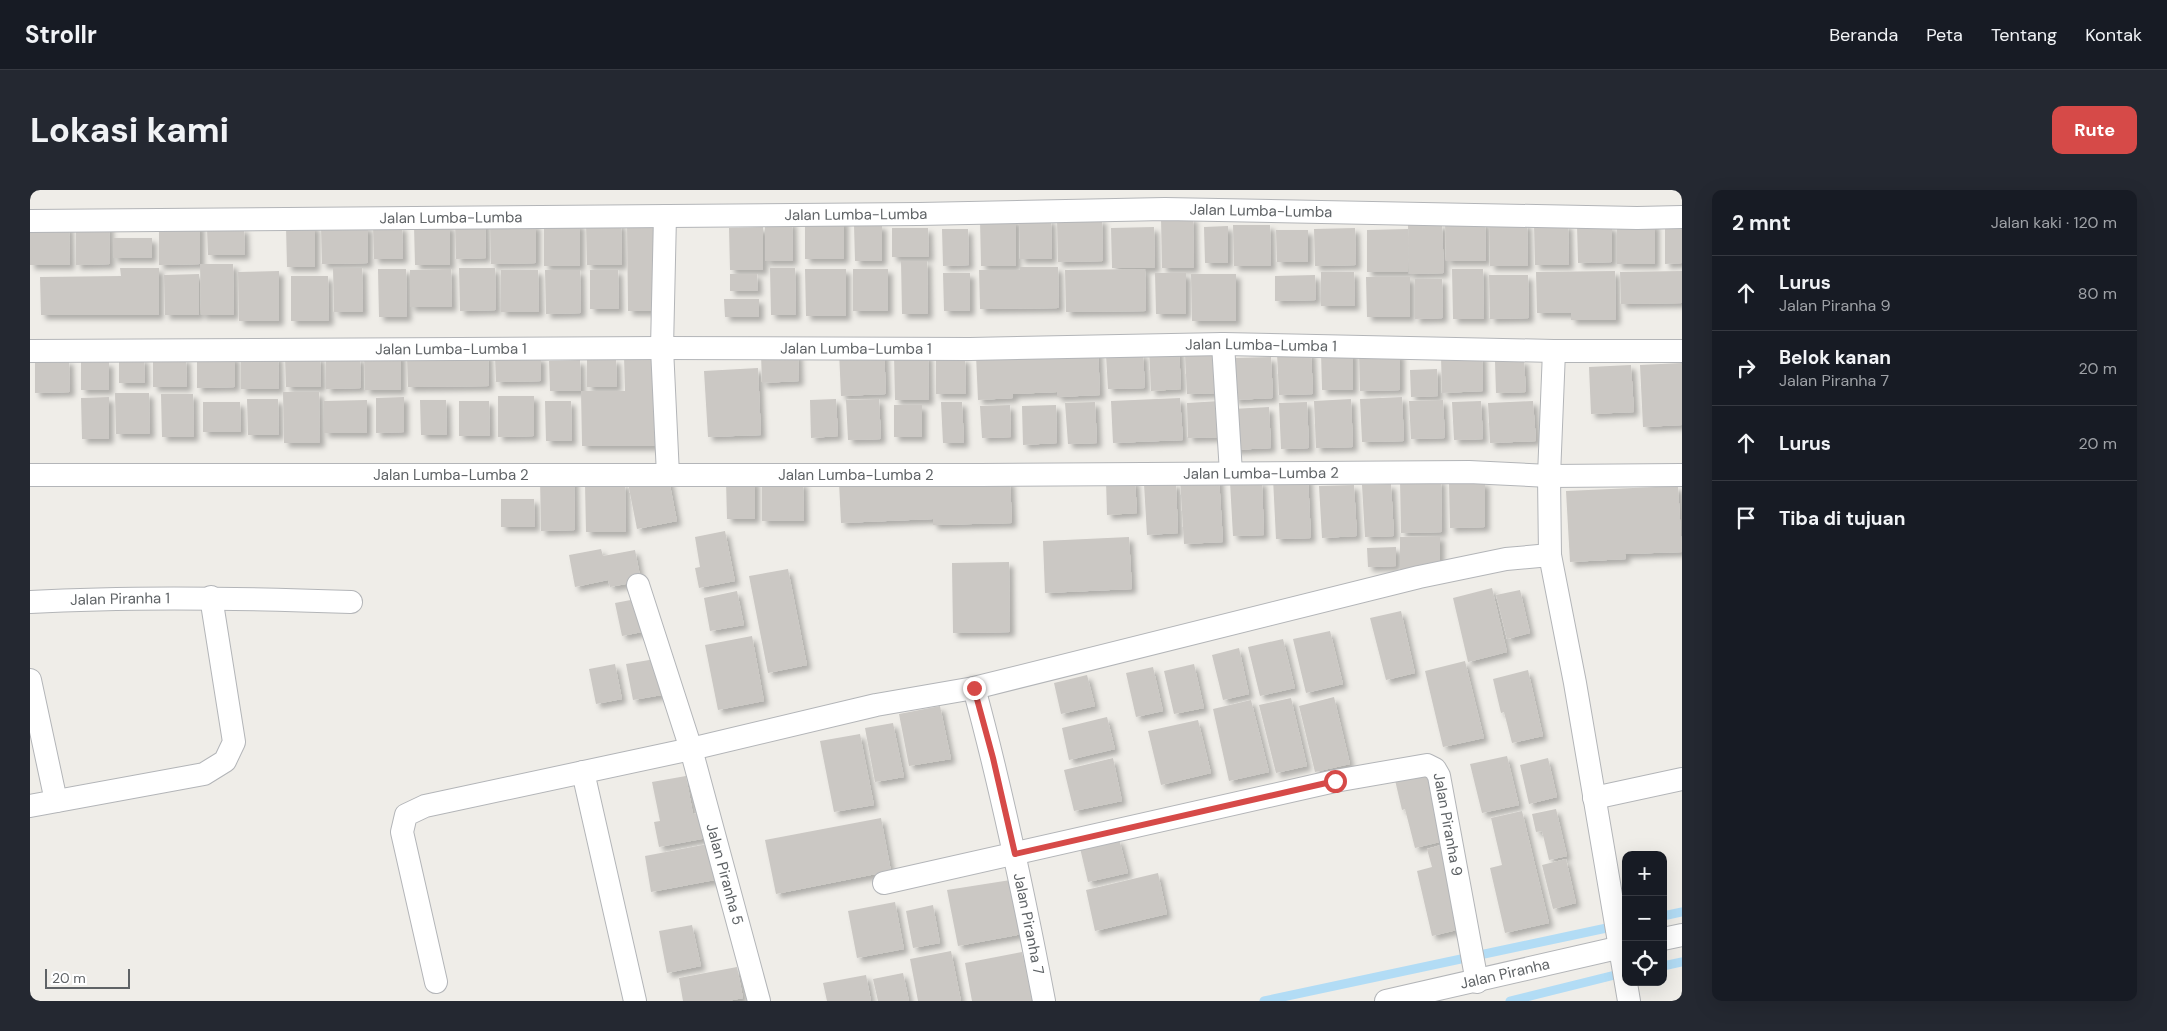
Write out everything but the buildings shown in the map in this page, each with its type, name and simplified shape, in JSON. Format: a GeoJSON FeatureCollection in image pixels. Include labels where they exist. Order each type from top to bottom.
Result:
{"type":"FeatureCollection","features":[{"type":"Feature","properties":{"kind":"street","name":"Jalan Lumba-Lumba"},"geometry":{"type":"LineString","coordinates":[[30,221],[665,216],[1165,209],[1637,218],[1682,217]]}},
{"type":"Feature","properties":{"kind":"street"},"geometry":{"type":"LineString","coordinates":[[665,216],[662,348],[668,475]]}},
{"type":"Feature","properties":{"kind":"street"},"geometry":{"type":"LineString","coordinates":[[1223,344],[1231,473]]}},
{"type":"Feature","properties":{"kind":"street","name":"Jalan Lumba-Lumba 1"},"geometry":{"type":"LineString","coordinates":[[30,351],[662,348],[970,349],[1223,344],[1554,351],[1682,351]]}},
{"type":"Feature","properties":{"kind":"street"},"geometry":{"type":"LineString","coordinates":[[1554,351],[1549,476],[1550,555],[1622,947]]}},
{"type":"Feature","properties":{"kind":"street","name":"Jalan Lumba-Lumba 2"},"geometry":{"type":"LineString","coordinates":[[30,475],[980,476],[1469,472],[1549,476],[1682,474]]}},
{"type":"Feature","properties":{"kind":"street"},"geometry":{"type":"LineString","coordinates":[[436,982],[402,832],[406,815],[425,806],[691,749],[876,705],[974,688],[1419,577],[1506,559],[1550,555]]}},
{"type":"Feature","properties":{"kind":"street","name":"Jalan Piranha 5"},"geometry":{"type":"LineString","coordinates":[[638,584],[691,749],[759,1001]]}},
{"type":"Feature","properties":{"kind":"street"},"geometry":{"type":"LineString","coordinates":[[30,806],[204,774],[225,761],[234,742],[211,597]]}},
{"type":"Feature","properties":{"kind":"street","name":"Jalan Piranha 1"},"geometry":{"type":"LineString","coordinates":[[30,602],[110,598],[211,597],[351,602]]}},
{"type":"Feature","properties":{"kind":"street"},"geometry":{"type":"LineString","coordinates":[[30,680],[56,801]]}},
{"type":"Feature","properties":{"kind":"street","name":"Jalan Piranha 7"},"geometry":{"type":"LineString","coordinates":[[974,688],[993,758],[1015,854],[1044,1001]]}},
{"type":"Feature","properties":{"kind":"street","name":"Jalan Piranha 9"},"geometry":{"type":"LineString","coordinates":[[1015,854],[1335,781],[1427,765],[1435,768],[1439,776],[1477,982]]}},
{"type":"Feature","properties":{"kind":"street"},"geometry":{"type":"LineString","coordinates":[[583,772],[635,1001]]}},
{"type":"Feature","properties":{"kind":"street"},"geometry":{"type":"LineString","coordinates":[[1594,798],[1682,779]]}},
{"type":"Feature","properties":{"kind":"street"},"geometry":{"type":"LineString","coordinates":[[884,883],[1015,854]]}},
{"type":"Feature","properties":{"kind":"street"},"geometry":{"type":"LineString","coordinates":[[1667,938],[1682,935]]}},
{"type":"Feature","properties":{"kind":"street","name":"Jalan Piranha"},"geometry":{"type":"LineString","coordinates":[[1386,1001],[1477,982],[1622,947]]}},
{"type":"Feature","properties":{"kind":"street"},"geometry":{"type":"LineString","coordinates":[[1627,986],[1629,1001]]}},
{"type":"Feature","properties":{"kind":"waterway"},"geometry":{"type":"LineString","coordinates":[[1667,915],[1682,912]]}},
{"type":"Feature","properties":{"kind":"waterway"},"geometry":{"type":"LineString","coordinates":[[1264,1001],[1616,926]]}},
{"type":"Feature","properties":{"kind":"waterway"},"geometry":{"type":"LineString","coordinates":[[1667,965],[1682,962]]}},
{"type":"Feature","properties":{"kind":"waterway"},"geometry":{"type":"LineString","coordinates":[[1510,1001],[1622,973]]}},
{"type":"Feature","properties":{"kind":"route"},"geometry":{"type":"LineString","coordinates":[[974,688],[993,758],[1015,854],[1335,781]]}}]}
